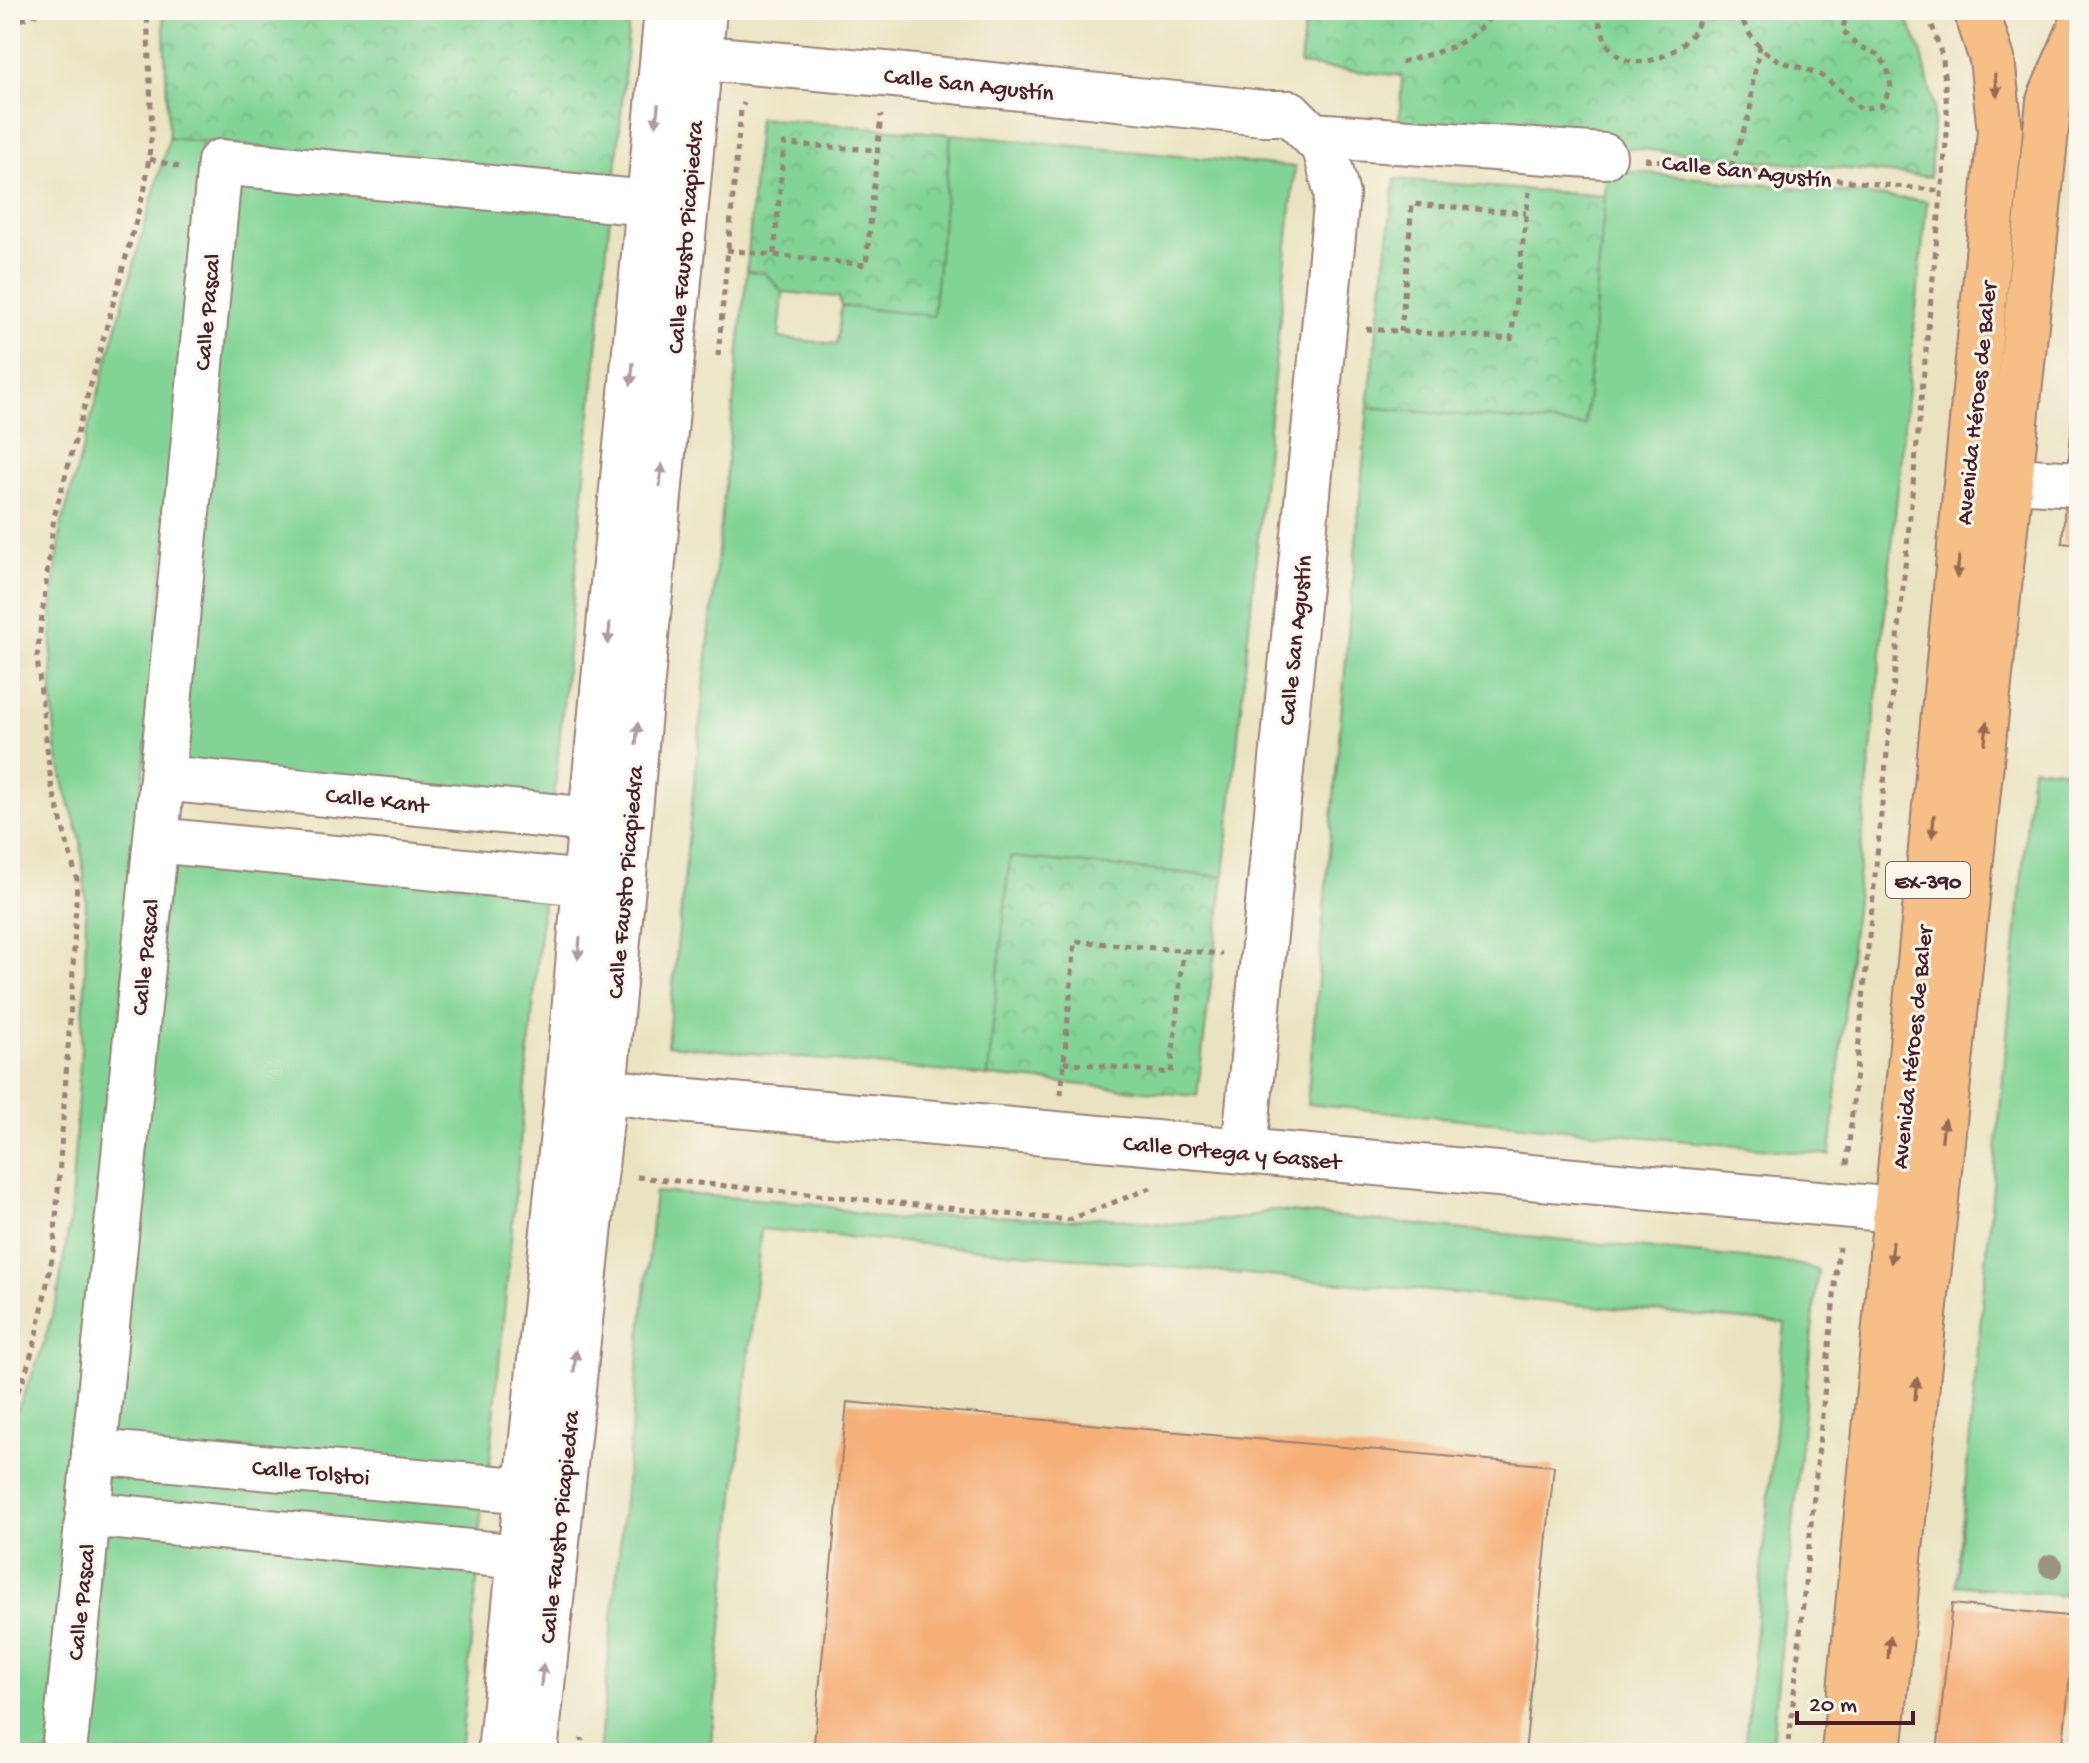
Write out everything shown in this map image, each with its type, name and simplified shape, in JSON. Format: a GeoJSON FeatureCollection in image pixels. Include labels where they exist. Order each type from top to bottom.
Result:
{"type":"FeatureCollection","features":[{"type":"Feature","properties":{"kind":"main road","name":"Avenida Héroes de Baler"},"geometry":{"type":"LineString","coordinates":[[1844,1753],[2000,131],[1992,59],[1976,10]]}},
{"type":"Feature","properties":{"kind":"main road","name":"Avenida Héroes de Baler"},"geometry":{"type":"LineString","coordinates":[[1879,1753],[2049,101],[2079,31]]}},
{"type":"Feature","properties":{"kind":"street","name":"Calle Fausto Picapiedra"},"geometry":{"type":"LineString","coordinates":[[500,1753],[528,1491],[586,1088],[683,247],[682,56],[667,10]]}},
{"type":"Feature","properties":{"kind":"street","name":"Calle Fausto Picapiedra"},"geometry":{"type":"LineString","coordinates":[[535,1753],[586,1088],[585,883],[648,203],[682,56],[704,10]]}},
{"type":"Feature","properties":{"kind":"street","name":"Calle San Agustín"},"geometry":{"type":"LineString","coordinates":[[682,56],[1263,113],[1290,113],[1325,148],[1337,195],[1244,1151]]}},
{"type":"Feature","properties":{"kind":"street"},"geometry":{"type":"LineString","coordinates":[[1313,135],[1604,156]]}},
{"type":"Feature","properties":{"kind":"street","name":"Calle Pascal"},"geometry":{"type":"LineString","coordinates":[[64,1753],[156,840],[220,162],[648,203]]}},
{"type":"Feature","properties":{"kind":"street"},"geometry":{"type":"LineString","coordinates":[[2012,480],[2079,484]]}},
{"type":"Feature","properties":{"kind":"street","name":"Calle Kant"},"geometry":{"type":"LineString","coordinates":[[162,778],[592,820]]}},
{"type":"Feature","properties":{"kind":"street"},"geometry":{"type":"LineString","coordinates":[[156,840],[585,883]]}},
{"type":"Feature","properties":{"kind":"street","name":"Calle Ortega y Gasset"},"geometry":{"type":"LineString","coordinates":[[586,1088],[668,1099],[1896,1210]]}},
{"type":"Feature","properties":{"kind":"street","name":"Calle Tolstoi"},"geometry":{"type":"LineString","coordinates":[[94,1452],[528,1491]]}},
{"type":"Feature","properties":{"kind":"street"},"geometry":{"type":"LineString","coordinates":[[89,1514],[521,1557]]}},
{"type":"Feature","properties":{"kind":"path"},"geometry":{"type":"LineString","coordinates":[[10,24],[46,10]]}},
{"type":"Feature","properties":{"kind":"path"},"geometry":{"type":"LineString","coordinates":[[10,1401],[22,1384],[36,1339],[54,1248],[77,880],[51,783],[37,657],[54,517],[145,188],[152,132],[147,10]]}},
{"type":"Feature","properties":{"kind":"path"},"geometry":{"type":"LineString","coordinates":[[1401,62],[1457,46],[1482,29],[1496,10]]}},
{"type":"Feature","properties":{"kind":"path"},"geometry":{"type":"LineString","coordinates":[[1595,10],[1609,46],[1627,60],[1655,61],[1676,49],[1696,28],[1703,10]]}},
{"type":"Feature","properties":{"kind":"path"},"geometry":{"type":"LineString","coordinates":[[1741,10],[1741,19],[1771,56],[1823,77],[1861,109],[1882,105],[1891,87],[1887,66],[1877,54],[1856,45],[1842,30],[1852,10]]}},
{"type":"Feature","properties":{"kind":"path"},"geometry":{"type":"LineString","coordinates":[[1845,1179],[1948,123],[1943,59],[1927,10]]}},
{"type":"Feature","properties":{"kind":"path"},"geometry":{"type":"LineString","coordinates":[[1731,167],[1750,112],[1760,45]]}},
{"type":"Feature","properties":{"kind":"path"},"geometry":{"type":"LineString","coordinates":[[683,247],[866,265],[885,74]]}},
{"type":"Feature","properties":{"kind":"path"},"geometry":{"type":"LineString","coordinates":[[774,254],[784,144],[877,150]]}},
{"type":"Feature","properties":{"kind":"path"},"geometry":{"type":"LineString","coordinates":[[1325,327],[1511,339],[1534,151]]}},
{"type":"Feature","properties":{"kind":"path","name":"Calle San Agustín"},"geometry":{"type":"LineString","coordinates":[[1604,156],[1942,191]]}},
{"type":"Feature","properties":{"kind":"path"},"geometry":{"type":"LineString","coordinates":[[1401,332],[1412,204],[1526,213]]}},
{"type":"Feature","properties":{"kind":"path"},"geometry":{"type":"LineString","coordinates":[[1057,1135],[1075,941],[1263,958]]}},
{"type":"Feature","properties":{"kind":"path"},"geometry":{"type":"LineString","coordinates":[[1064,1062],[1171,1073],[1183,951]]}},
{"type":"Feature","properties":{"kind":"path"},"geometry":{"type":"LineString","coordinates":[[637,1177],[1068,1220],[1156,1186]]}},
{"type":"Feature","properties":{"kind":"path"},"geometry":{"type":"LineString","coordinates":[[1788,1753],[1840,1237]]}},
{"type":"Feature","properties":{"kind":"green space"},"geometry":{"type":"Polygon","coordinates":[[[163,10],[630,10],[615,184],[169,138],[163,10]]]}},
{"type":"Feature","properties":{"kind":"green space"},"geometry":{"type":"Polygon","coordinates":[[[1303,10],[1903,10],[1921,50],[1934,106],[1930,177],[1399,126],[1402,76],[1300,65],[1306,11],[1303,10]]]}},
{"type":"Feature","properties":{"kind":"green space"},"geometry":{"type":"Polygon","coordinates":[[[758,118],[951,134],[933,316],[841,306],[839,297],[783,292],[765,273],[747,271],[758,118]]]}},
{"type":"Feature","properties":{"kind":"green space"},"geometry":{"type":"Polygon","coordinates":[[[951,134],[1295,167],[1224,877],[1010,857],[988,1076],[667,1045],[747,271],[765,272],[783,292],[779,338],[837,344],[841,306],[933,315],[951,134]]]}},
{"type":"Feature","properties":{"kind":"green space"},"geometry":{"type":"Polygon","coordinates":[[[169,138],[203,141],[49,1753],[10,1753],[10,1427],[39,1358],[57,1299],[70,1221],[85,986],[86,902],[81,841],[56,747],[52,693],[52,609],[61,527],[169,138]]]}},
{"type":"Feature","properties":{"kind":"green space"},"geometry":{"type":"Polygon","coordinates":[[[1607,169],[1927,201],[1830,1155],[1307,1104],[1368,407],[1585,426],[1607,169]]]}},
{"type":"Feature","properties":{"kind":"green space"},"geometry":{"type":"Polygon","coordinates":[[[1395,179],[1605,196],[1585,426],[1368,407],[1395,179]]]}},
{"type":"Feature","properties":{"kind":"green space"},"geometry":{"type":"Polygon","coordinates":[[[233,180],[610,216],[553,807],[177,772],[233,180]]]}},
{"type":"Feature","properties":{"kind":"green space"},"geometry":{"type":"Polygon","coordinates":[[[2032,767],[2079,772],[2079,1597],[1956,1585],[2032,767]]]}},
{"type":"Feature","properties":{"kind":"green space"},"geometry":{"type":"Polygon","coordinates":[[[168,855],[544,892],[488,1481],[110,1445],[168,855]]]}},
{"type":"Feature","properties":{"kind":"green space"},"geometry":{"type":"Polygon","coordinates":[[[1010,857],[1224,877],[1197,1096],[988,1076],[1010,857]]]}},
{"type":"Feature","properties":{"kind":"green space"},"geometry":{"type":"Polygon","coordinates":[[[655,1192],[812,1203],[890,1220],[964,1214],[1068,1220],[1100,1217],[1168,1224],[1246,1218],[1271,1210],[1792,1263],[1818,1270],[1771,1753],[1744,1753],[1785,1324],[761,1229],[710,1753],[599,1753],[655,1192]]]}},
{"type":"Feature","properties":{"kind":"green space"},"geometry":{"type":"Polygon","coordinates":[[[108,1460],[483,1500],[478,1543],[103,1504],[108,1460]]]}},
{"type":"Feature","properties":{"kind":"green space"},"geometry":{"type":"Polygon","coordinates":[[[104,1526],[479,1562],[460,1753],[81,1753],[104,1526]]]}},
{"type":"Feature","properties":{"kind":"building"},"geometry":{"type":"Polygon","coordinates":[[[2079,359],[2079,545],[2062,543],[2079,359]]]}},
{"type":"Feature","properties":{"kind":"building"},"geometry":{"type":"Polygon","coordinates":[[[847,1402],[1554,1466],[1525,1753],[813,1753],[847,1402]]]}},
{"type":"Feature","properties":{"kind":"building"},"geometry":{"type":"Polygon","coordinates":[[[1952,1604],[2076,1617],[2062,1753],[1937,1753],[1952,1604]]]}}]}
